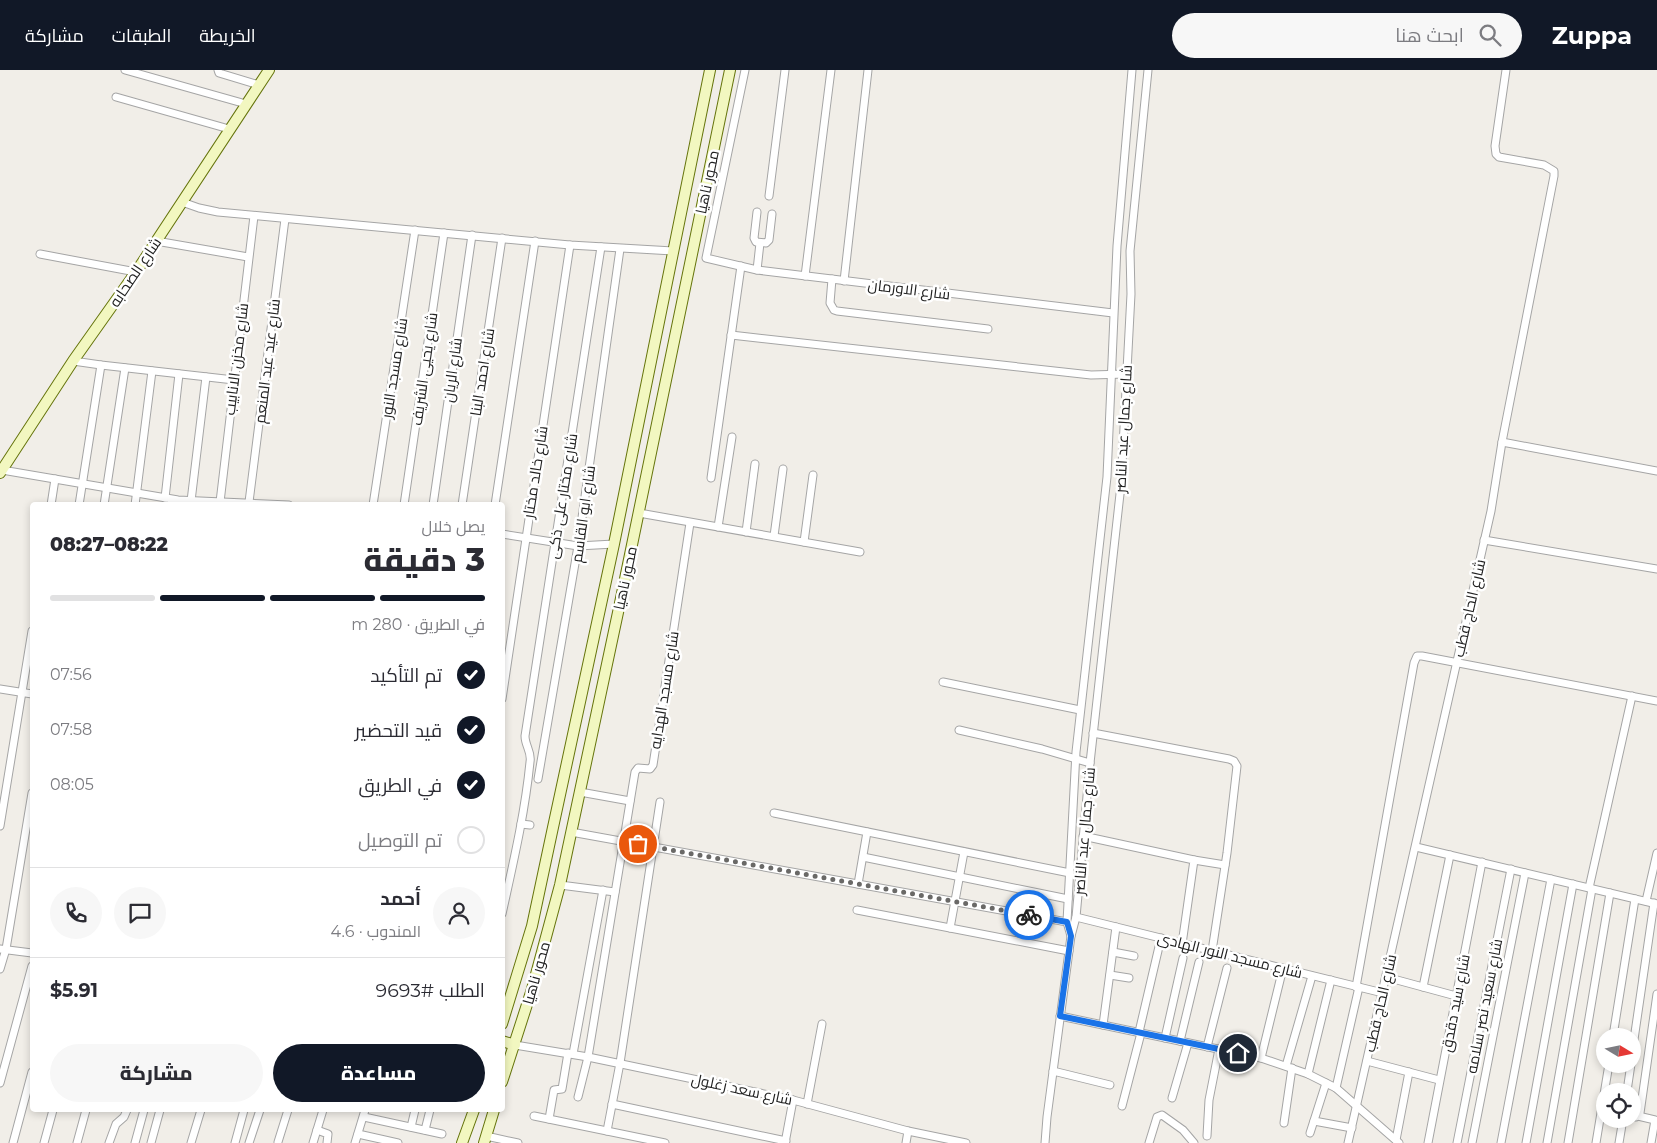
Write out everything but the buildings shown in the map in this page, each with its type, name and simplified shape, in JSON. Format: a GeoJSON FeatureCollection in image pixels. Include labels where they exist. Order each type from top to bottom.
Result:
{"type":"FeatureCollection","features":[{"type":"Feature","properties":{"kind":"main road","name":"شارع الصحابه"},"geometry":{"type":"LineString","coordinates":[[1,471],[73,360],[136,272],[269,70]]}},
{"type":"Feature","properties":{"kind":"main road","name":"محور ناهيا"},"geometry":{"type":"LineString","coordinates":[[505,1014],[532,926],[614,544],[710,70]]}},
{"type":"Feature","properties":{"kind":"main road","name":"محور ناهيا"},"geometry":{"type":"LineString","coordinates":[[505,1073],[532,989],[560,885],[730,70]]}},
{"type":"Feature","properties":{"kind":"main road"},"geometry":{"type":"LineString","coordinates":[[664,296],[682,300]]}},
{"type":"Feature","properties":{"kind":"main road"},"geometry":{"type":"LineString","coordinates":[[505,1042],[515,1045]]}},
{"type":"Feature","properties":{"kind":"main road"},"geometry":{"type":"LineString","coordinates":[[462,1143],[473,1112]]}},
{"type":"Feature","properties":{"kind":"main road"},"geometry":{"type":"LineString","coordinates":[[485,1140],[493,1112]]}},
{"type":"Feature","properties":{"kind":"street"},"geometry":{"type":"LineString","coordinates":[[218,70],[219,73],[259,85]]}},
{"type":"Feature","properties":{"kind":"street","name":"شارع الاورمان"},"geometry":{"type":"LineString","coordinates":[[745,70],[706,258],[756,270],[1113,313]]}},
{"type":"Feature","properties":{"kind":"street"},"geometry":{"type":"LineString","coordinates":[[769,196],[785,70]]}},
{"type":"Feature","properties":{"kind":"street"},"geometry":{"type":"LineString","coordinates":[[805,276],[830,70]]}},
{"type":"Feature","properties":{"kind":"street"},"geometry":{"type":"LineString","coordinates":[[844,281],[868,70]]}},
{"type":"Feature","properties":{"kind":"street","name":"شارع جمال عبد الناصر"},"geometry":{"type":"LineString","coordinates":[[1071,936],[1067,922],[1076,760],[1107,477],[1113,313],[1132,70]]}},
{"type":"Feature","properties":{"kind":"street","name":"شارع جمال عبد الناصر"},"geometry":{"type":"LineString","coordinates":[[1071,936],[1076,917],[1093,733],[1121,485],[1131,294],[1130,251],[1148,70]]}},
{"type":"Feature","properties":{"kind":"street","name":"شارع الحاج قطب"},"geometry":{"type":"LineString","coordinates":[[1348,1143],[1494,498],[1502,442],[1554,176],[1554,172],[1544,165],[1499,156],[1494,150],[1506,70]]}},
{"type":"Feature","properties":{"kind":"street"},"geometry":{"type":"LineString","coordinates":[[129,71],[246,104]]}},
{"type":"Feature","properties":{"kind":"street"},"geometry":{"type":"LineString","coordinates":[[116,97],[229,129]]}},
{"type":"Feature","properties":{"kind":"street"},"geometry":{"type":"LineString","coordinates":[[182,202],[208,210],[254,216],[570,245],[673,251]]}},
{"type":"Feature","properties":{"kind":"street"},"geometry":{"type":"LineString","coordinates":[[757,212],[754,238],[756,242],[760,243],[766,243],[769,240],[772,214]]}},
{"type":"Feature","properties":{"kind":"street","name":"شارع مخزن الانابيب"},"geometry":{"type":"LineString","coordinates":[[220,502],[254,216]]}},
{"type":"Feature","properties":{"kind":"street","name":"شارع عيد عبد المنعم"},"geometry":{"type":"LineString","coordinates":[[248,502],[286,219]]}},
{"type":"Feature","properties":{"kind":"street","name":"شارع مسجد النور"},"geometry":{"type":"LineString","coordinates":[[373,502],[415,230]]}},
{"type":"Feature","properties":{"kind":"street","name":"شارع يحيى الشريف"},"geometry":{"type":"LineString","coordinates":[[404,502],[444,233]]}},
{"type":"Feature","properties":{"kind":"street","name":"شارع الريان"},"geometry":{"type":"LineString","coordinates":[[433,502],[472,235]]}},
{"type":"Feature","properties":{"kind":"street","name":"شارع احمد البنا"},"geometry":{"type":"LineString","coordinates":[[462,502],[502,238]]}},
{"type":"Feature","properties":{"kind":"street"},"geometry":{"type":"LineString","coordinates":[[495,502],[535,241]]}},
{"type":"Feature","properties":{"kind":"street"},"geometry":{"type":"LineString","coordinates":[[156,242],[248,257]]}},
{"type":"Feature","properties":{"kind":"street"},"geometry":{"type":"LineString","coordinates":[[756,270],[760,243]]}},
{"type":"Feature","properties":{"kind":"street","name":"شارع خالد مختار"},"geometry":{"type":"LineString","coordinates":[[505,679],[570,245]]}},
{"type":"Feature","properties":{"kind":"street","name":"شارع مختار على ذكى"},"geometry":{"type":"LineString","coordinates":[[521,824],[531,759],[525,738],[601,247]]}},
{"type":"Feature","properties":{"kind":"street","name":"شارع ابو القاسم"},"geometry":{"type":"LineString","coordinates":[[538,779],[578,546],[620,249]]}},
{"type":"Feature","properties":{"kind":"street"},"geometry":{"type":"LineString","coordinates":[[40,254],[136,272]]}},
{"type":"Feature","properties":{"kind":"street"},"geometry":{"type":"LineString","coordinates":[[711,478],[741,266]]}},
{"type":"Feature","properties":{"kind":"street"},"geometry":{"type":"LineString","coordinates":[[832,279],[830,303],[834,310],[837,311],[988,329]]}},
{"type":"Feature","properties":{"kind":"street"},"geometry":{"type":"LineString","coordinates":[[731,335],[1091,375],[1126,374]]}},
{"type":"Feature","properties":{"kind":"street"},"geometry":{"type":"LineString","coordinates":[[73,360],[125,368],[234,380]]}},
{"type":"Feature","properties":{"kind":"street"},"geometry":{"type":"LineString","coordinates":[[79,502],[101,365]]}},
{"type":"Feature","properties":{"kind":"street"},"geometry":{"type":"LineString","coordinates":[[105,502],[125,368]]}},
{"type":"Feature","properties":{"kind":"street"},"geometry":{"type":"LineString","coordinates":[[136,502],[152,371]]}},
{"type":"Feature","properties":{"kind":"street"},"geometry":{"type":"LineString","coordinates":[[165,498],[179,374]]}},
{"type":"Feature","properties":{"kind":"street"},"geometry":{"type":"LineString","coordinates":[[191,501],[206,377]]}},
{"type":"Feature","properties":{"kind":"street"},"geometry":{"type":"LineString","coordinates":[[718,527],[732,437]]}},
{"type":"Feature","properties":{"kind":"street"},"geometry":{"type":"LineString","coordinates":[[1502,442],[1657,471]]}},
{"type":"Feature","properties":{"kind":"street"},"geometry":{"type":"LineString","coordinates":[[746,532],[754,464]]}},
{"type":"Feature","properties":{"kind":"street"},"geometry":{"type":"LineString","coordinates":[[774,536],[783,469]]}},
{"type":"Feature","properties":{"kind":"street"},"geometry":{"type":"LineString","coordinates":[[1,471],[165,498],[177,502],[197,502]]}},
{"type":"Feature","properties":{"kind":"street"},"geometry":{"type":"LineString","coordinates":[[804,542],[812,475]]}},
{"type":"Feature","properties":{"kind":"street"},"geometry":{"type":"LineString","coordinates":[[51,502],[55,479]]}},
{"type":"Feature","properties":{"kind":"street"},"geometry":{"type":"LineString","coordinates":[[639,513],[860,552]]}},
{"type":"Feature","properties":{"kind":"street","name":"شارع مسجد الهدايه"},"geometry":{"type":"LineString","coordinates":[[578,1097],[588,1057],[635,770],[639,768],[650,769],[653,765],[690,523]]}},
{"type":"Feature","properties":{"kind":"street"},"geometry":{"type":"LineString","coordinates":[[505,534],[578,546],[614,544]]}},
{"type":"Feature","properties":{"kind":"street"},"geometry":{"type":"LineString","coordinates":[[1484,540],[1657,569]]}},
{"type":"Feature","properties":{"kind":"street"},"geometry":{"type":"LineString","coordinates":[[0,826],[30,645]]}},
{"type":"Feature","properties":{"kind":"street"},"geometry":{"type":"LineString","coordinates":[[1336,1088],[1357,987],[1416,658],[1422,656],[1657,701]]}},
{"type":"Feature","properties":{"kind":"street"},"geometry":{"type":"LineString","coordinates":[[943,682],[1080,710]]}},
{"type":"Feature","properties":{"kind":"street"},"geometry":{"type":"LineString","coordinates":[[0,689],[30,694]]}},
{"type":"Feature","properties":{"kind":"street"},"geometry":{"type":"LineString","coordinates":[[1547,1143],[1591,888],[1632,696]]}},
{"type":"Feature","properties":{"kind":"street"},"geometry":{"type":"LineString","coordinates":[[959,730],[1042,749],[1090,764]]}},
{"type":"Feature","properties":{"kind":"street"},"geometry":{"type":"LineString","coordinates":[[1093,733],[1234,761],[1237,766],[1212,951]]}},
{"type":"Feature","properties":{"kind":"street"},"geometry":{"type":"LineString","coordinates":[[580,792],[630,801]]}},
{"type":"Feature","properties":{"kind":"street"},"geometry":{"type":"LineString","coordinates":[[607,1131],[620,1063],[660,802]]}},
{"type":"Feature","properties":{"kind":"street"},"geometry":{"type":"LineString","coordinates":[[0,969],[30,804]]}},
{"type":"Feature","properties":{"kind":"street"},"geometry":{"type":"LineString","coordinates":[[774,813],[1070,873]]}},
{"type":"Feature","properties":{"kind":"street"},"geometry":{"type":"LineString","coordinates":[[505,900],[521,824],[530,825]]}},
{"type":"Feature","properties":{"kind":"street"},"geometry":{"type":"LineString","coordinates":[[571,832],[1067,922]]}},
{"type":"Feature","properties":{"kind":"street"},"geometry":{"type":"LineString","coordinates":[[858,884],[867,832]]}},
{"type":"Feature","properties":{"kind":"street"},"geometry":{"type":"LineString","coordinates":[[1083,836],[1225,865]]}},
{"type":"Feature","properties":{"kind":"street"},"geometry":{"type":"LineString","coordinates":[[1416,847],[1656,904],[1636,1028]]}},
{"type":"Feature","properties":{"kind":"street"},"geometry":{"type":"LineString","coordinates":[[950,928],[964,852]]}},
{"type":"Feature","properties":{"kind":"street"},"geometry":{"type":"LineString","coordinates":[[1646,901],[1657,853]]}},
{"type":"Feature","properties":{"kind":"street"},"geometry":{"type":"LineString","coordinates":[[1424,987],[1450,855]]}},
{"type":"Feature","properties":{"kind":"street"},"geometry":{"type":"LineString","coordinates":[[863,856],[1068,899]]}},
{"type":"Feature","properties":{"kind":"street"},"geometry":{"type":"LineString","coordinates":[[1182,944],[1194,860]]}},
{"type":"Feature","properties":{"kind":"street","name":"شارع سيد دقدق"},"geometry":{"type":"LineString","coordinates":[[1428,1143],[1482,862]]}},
{"type":"Feature","properties":{"kind":"street","name":"شارع سعيد نصر سلامه"},"geometry":{"type":"LineString","coordinates":[[1457,1143],[1510,869]]}},
{"type":"Feature","properties":{"kind":"street"},"geometry":{"type":"LineString","coordinates":[[1472,1143],[1525,873]]}},
{"type":"Feature","properties":{"kind":"street"},"geometry":{"type":"LineString","coordinates":[[1501,1143],[1551,879]]}},
{"type":"Feature","properties":{"kind":"street"},"geometry":{"type":"LineString","coordinates":[[1526,1143],[1573,884]]}},
{"type":"Feature","properties":{"kind":"street"},"geometry":{"type":"LineString","coordinates":[[560,885],[615,892]]}},
{"type":"Feature","properties":{"kind":"street"},"geometry":{"type":"LineString","coordinates":[[549,1119],[554,1090],[562,1089],[571,1054],[603,890]]}},
{"type":"Feature","properties":{"kind":"street"},"geometry":{"type":"LineString","coordinates":[[1568,1143],[1610,893]]}},
{"type":"Feature","properties":{"kind":"street"},"geometry":{"type":"LineString","coordinates":[[1614,1028],[1635,899]]}},
{"type":"Feature","properties":{"kind":"street"},"geometry":{"type":"LineString","coordinates":[[857,910],[1069,952]]}},
{"type":"Feature","properties":{"kind":"street","name":"شارع مسجد النور الهادى"},"geometry":{"type":"LineString","coordinates":[[1076,917],[1383,993]]}},
{"type":"Feature","properties":{"kind":"street"},"geometry":{"type":"LineString","coordinates":[[1102,1025],[1116,927]]}},
{"type":"Feature","properties":{"kind":"street"},"geometry":{"type":"LineString","coordinates":[[1045,1143],[1071,936]]}},
{"type":"Feature","properties":{"kind":"street"},"geometry":{"type":"LineString","coordinates":[[1122,1106],[1161,938]]}},
{"type":"Feature","properties":{"kind":"street"},"geometry":{"type":"LineString","coordinates":[[3,949],[30,953]]}},
{"type":"Feature","properties":{"kind":"street"},"geometry":{"type":"LineString","coordinates":[[1113,952],[1134,956]]}},
{"type":"Feature","properties":{"kind":"street"},"geometry":{"type":"LineString","coordinates":[[1166,1038],[1183,958]]}},
{"type":"Feature","properties":{"kind":"street"},"geometry":{"type":"LineString","coordinates":[[1180,1041],[1199,962]]}},
{"type":"Feature","properties":{"kind":"street"},"geometry":{"type":"LineString","coordinates":[[1207,1047],[1227,968]]}},
{"type":"Feature","properties":{"kind":"street"},"geometry":{"type":"LineString","coordinates":[[1260,1058],[1283,968]]}},
{"type":"Feature","properties":{"kind":"street"},"geometry":{"type":"LineString","coordinates":[[0,1083],[30,973]]}},
{"type":"Feature","properties":{"kind":"street"},"geometry":{"type":"LineString","coordinates":[[1110,975],[1129,978]]}},
{"type":"Feature","properties":{"kind":"street"},"geometry":{"type":"LineString","coordinates":[[1284,1123],[1289,1067],[1312,976]]}},
{"type":"Feature","properties":{"kind":"street"},"geometry":{"type":"LineString","coordinates":[[1386,977],[1456,996]]}},
{"type":"Feature","properties":{"kind":"street"},"geometry":{"type":"LineString","coordinates":[[1308,1074],[1331,980]]}},
{"type":"Feature","properties":{"kind":"street"},"geometry":{"type":"LineString","coordinates":[[1641,1106],[1657,994]]}},
{"type":"Feature","properties":{"kind":"street"},"geometry":{"type":"LineString","coordinates":[[1060,1016],[1260,1058],[1308,1074],[1336,1088],[1397,1142]]}},
{"type":"Feature","properties":{"kind":"street"},"geometry":{"type":"LineString","coordinates":[[807,1104],[822,1024]]}},
{"type":"Feature","properties":{"kind":"street"},"geometry":{"type":"LineString","coordinates":[[1172,1098],[1188,1043]]}},
{"type":"Feature","properties":{"kind":"street","name":"شارع سعد زغلول"},"geometry":{"type":"LineString","coordinates":[[515,1045],[620,1063],[793,1100],[908,1131],[966,1143]]}},
{"type":"Feature","properties":{"kind":"street"},"geometry":{"type":"LineString","coordinates":[[1207,1136],[1208,1100],[1219,1049]]}},
{"type":"Feature","properties":{"kind":"street"},"geometry":{"type":"LineString","coordinates":[[1367,1061],[1440,1080]]}},
{"type":"Feature","properties":{"kind":"street"},"geometry":{"type":"LineString","coordinates":[[1053,1071],[1110,1085]]}},
{"type":"Feature","properties":{"kind":"street"},"geometry":{"type":"LineString","coordinates":[[1397,1142],[1409,1072]]}},
{"type":"Feature","properties":{"kind":"street"},"geometry":{"type":"LineString","coordinates":[[1596,1143],[1608,1073]]}},
{"type":"Feature","properties":{"kind":"street"},"geometry":{"type":"LineString","coordinates":[[13,1143],[30,1079]]}},
{"type":"Feature","properties":{"kind":"street"},"geometry":{"type":"LineString","coordinates":[[1310,1133],[1326,1083]]}},
{"type":"Feature","properties":{"kind":"street"},"geometry":{"type":"LineString","coordinates":[[612,1104],[786,1142],[793,1100]]}},
{"type":"Feature","properties":{"kind":"street"},"geometry":{"type":"LineString","coordinates":[[44,1143],[52,1112]]}},
{"type":"Feature","properties":{"kind":"street"},"geometry":{"type":"LineString","coordinates":[[77,1143],[85,1112]]}},
{"type":"Feature","properties":{"kind":"street"},"geometry":{"type":"LineString","coordinates":[[109,1143],[112,1130],[126,1112]]}},
{"type":"Feature","properties":{"kind":"street"},"geometry":{"type":"LineString","coordinates":[[136,1143],[144,1112]]}},
{"type":"Feature","properties":{"kind":"street"},"geometry":{"type":"LineString","coordinates":[[151,1143],[159,1112]]}},
{"type":"Feature","properties":{"kind":"street"},"geometry":{"type":"LineString","coordinates":[[191,1143],[199,1112]]}},
{"type":"Feature","properties":{"kind":"street"},"geometry":{"type":"LineString","coordinates":[[235,1143],[243,1112]]}},
{"type":"Feature","properties":{"kind":"street"},"geometry":{"type":"LineString","coordinates":[[249,1143],[259,1112]]}},
{"type":"Feature","properties":{"kind":"street"},"geometry":{"type":"LineString","coordinates":[[279,1143],[288,1112]]}},
{"type":"Feature","properties":{"kind":"street"},"geometry":{"type":"LineString","coordinates":[[313,1143],[322,1112]]}},
{"type":"Feature","properties":{"kind":"street"},"geometry":{"type":"LineString","coordinates":[[411,1127],[415,1112]]}},
{"type":"Feature","properties":{"kind":"street"},"geometry":{"type":"LineString","coordinates":[[425,1130],[430,1112]]}},
{"type":"Feature","properties":{"kind":"street"},"geometry":{"type":"LineString","coordinates":[[355,1143],[364,1113],[442,1134]]}},
{"type":"Feature","properties":{"kind":"street"},"geometry":{"type":"LineString","coordinates":[[1148,1143],[1157,1117],[1162,1115],[1183,1130],[1194,1143]]}},
{"type":"Feature","properties":{"kind":"street"},"geometry":{"type":"LineString","coordinates":[[534,1116],[665,1143]]}},
{"type":"Feature","properties":{"kind":"street"},"geometry":{"type":"LineString","coordinates":[[1641,1117],[1655,1120],[1652,1143]]}},
{"type":"Feature","properties":{"kind":"street"},"geometry":{"type":"LineString","coordinates":[[1314,1121],[1352,1128]]}},
{"type":"Feature","properties":{"kind":"street"},"geometry":{"type":"LineString","coordinates":[[1619,1143],[1622,1128]]}},
{"type":"Feature","properties":{"kind":"street"},"geometry":{"type":"LineString","coordinates":[[317,1130],[328,1134],[327,1143]]}},
{"type":"Feature","properties":{"kind":"street"},"geometry":{"type":"LineString","coordinates":[[906,1143],[908,1131]]}},
{"type":"Feature","properties":{"kind":"street"},"geometry":{"type":"LineString","coordinates":[[358,1134],[384,1142],[398,1143]]}},
{"type":"Feature","properties":{"kind":"street"},"geometry":{"type":"LineString","coordinates":[[485,1140],[518,1143]]}},
{"type":"Feature","properties":{"kind":"way so far"},"geometry":{"type":"LineString","coordinates":[[638,844],[1029,915]]}},
{"type":"Feature","properties":{"kind":"route"},"geometry":{"type":"LineString","coordinates":[[1029,915],[1067,922],[1071,936],[1060,1016],[1238,1053]]}}]}
